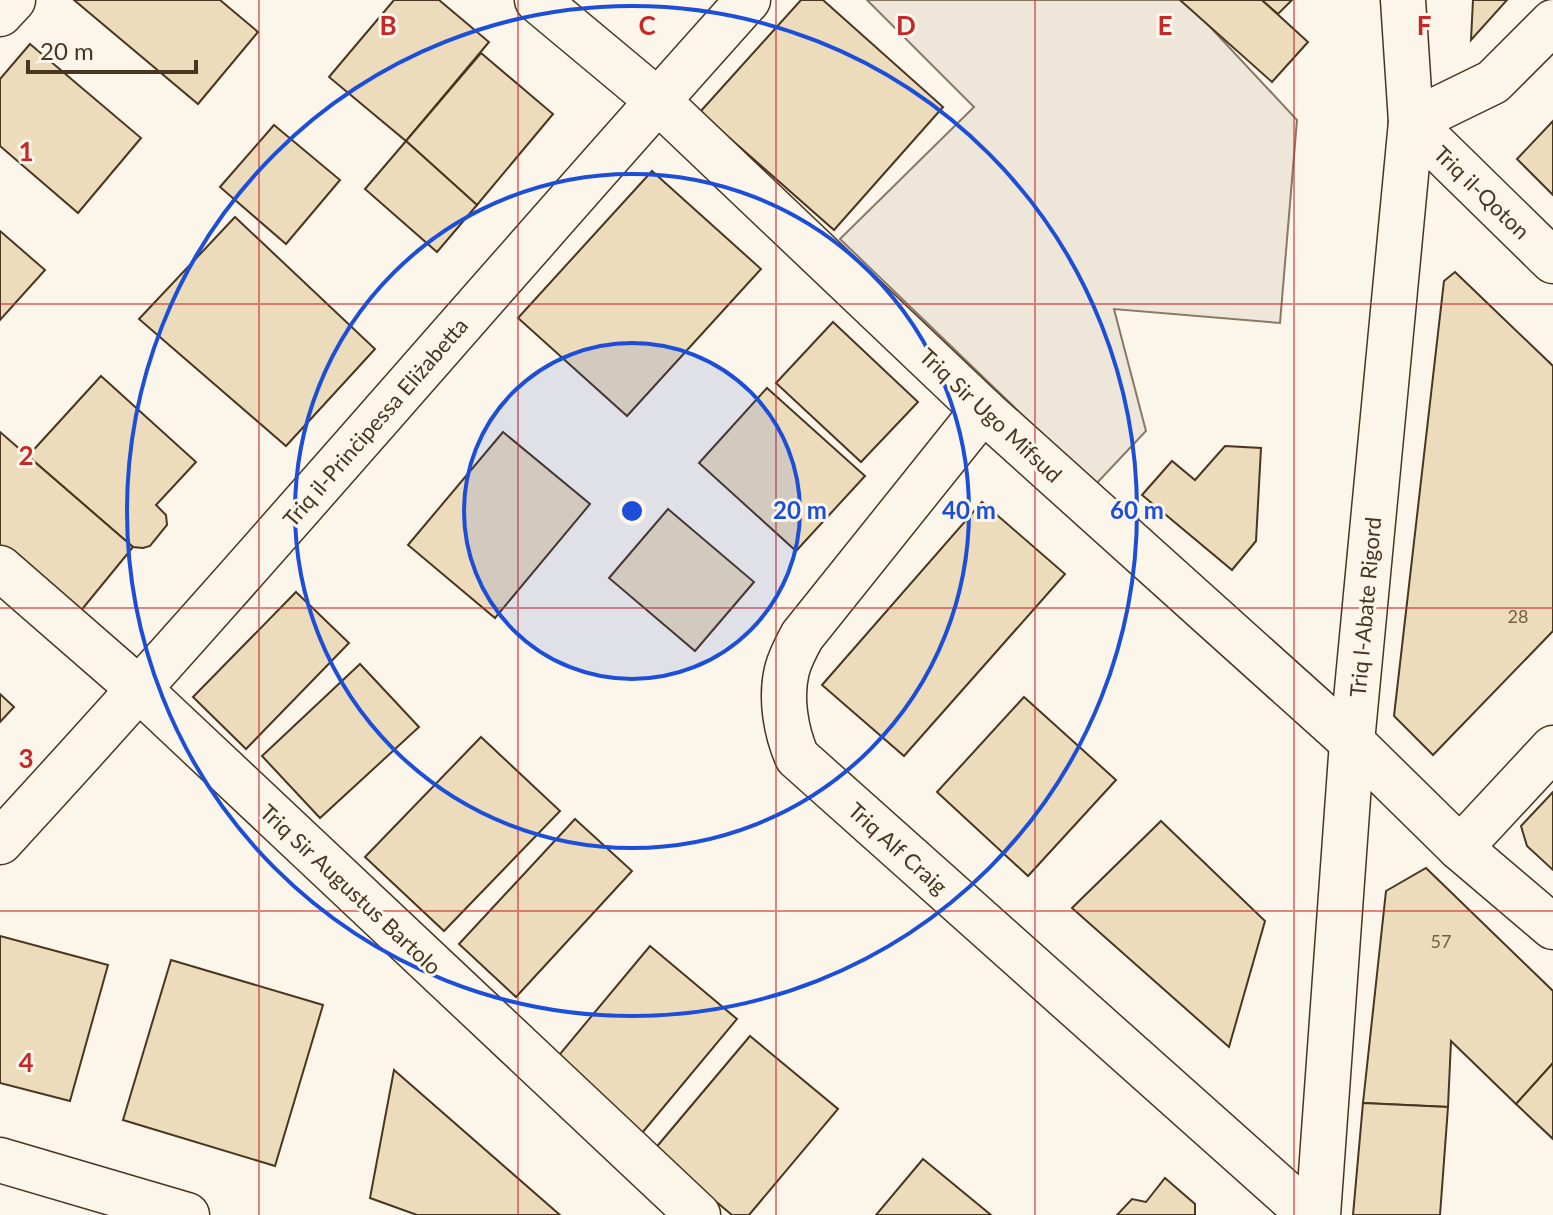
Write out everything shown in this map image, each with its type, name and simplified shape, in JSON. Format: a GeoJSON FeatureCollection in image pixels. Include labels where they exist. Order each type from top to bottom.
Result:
{"type":"FeatureCollection","features":[{"type":"Feature","properties":{"kind":"street"},"geometry":{"type":"LineString","coordinates":[[0,14],[13,0]]}},
{"type":"Feature","properties":{"kind":"street","name":"Triq Sir Ugo Mifsud"},"geometry":{"type":"LineString","coordinates":[[537,0],[658,101],[983,410],[1352,742],[1460,848],[1553,927]]}},
{"type":"Feature","properties":{"kind":"street","name":"Triq il-Prinċipessa Eliżabetta"},"geometry":{"type":"LineString","coordinates":[[0,842],[140,690],[748,0]]}},
{"type":"Feature","properties":{"kind":"street","name":"Triq l-Abate Rigord"},"geometry":{"type":"LineString","coordinates":[[1318,1215],[1352,742],[1411,122],[1403,0]]}},
{"type":"Feature","properties":{"kind":"street"},"geometry":{"type":"LineString","coordinates":[[1411,122],[1420,0]]}},
{"type":"Feature","properties":{"kind":"street"},"geometry":{"type":"LineString","coordinates":[[1411,122],[1493,82],[1553,22]]}},
{"type":"Feature","properties":{"kind":"street","name":"Triq il-Qoton"},"geometry":{"type":"LineString","coordinates":[[1411,122],[1553,261]]}},
{"type":"Feature","properties":{"kind":"street","name":"Triq Alf Craig"},"geometry":{"type":"LineString","coordinates":[[983,410],[802,636],[786,673],[785,699],[790,742],[797,757],[1310,1215]]}},
{"type":"Feature","properties":{"kind":"street","name":"Triq Sir Augustus Bartolo"},"geometry":{"type":"LineString","coordinates":[[0,568],[140,690],[698,1215]]}},
{"type":"Feature","properties":{"kind":"street"},"geometry":{"type":"LineString","coordinates":[[1460,848],[1553,748]]}},
{"type":"Feature","properties":{"kind":"street"},"geometry":{"type":"LineString","coordinates":[[0,1160],[187,1215]]}},
{"type":"Feature","properties":{"kind":"shaded area"},"geometry":{"type":"Polygon","coordinates":[[[867,0],[1185,0],[1297,120],[1280,323],[1114,309],[1146,431],[1095,485],[840,239],[974,107],[867,0]]]}},
{"type":"Feature","properties":{"kind":"building"},"geometry":{"type":"Polygon","coordinates":[[[74,0],[220,0],[258,32],[198,104],[74,0]]]}},
{"type":"Feature","properties":{"kind":"building"},"geometry":{"type":"Polygon","coordinates":[[[394,0],[439,0],[489,42],[406,141],[329,77],[394,0]]]}},
{"type":"Feature","properties":{"kind":"building"},"geometry":{"type":"Polygon","coordinates":[[[801,0],[823,0],[943,107],[834,230],[700,112],[801,0]]]}},
{"type":"Feature","properties":{"kind":"building"},"geometry":{"type":"Polygon","coordinates":[[[1180,0],[1262,0],[1308,42],[1272,82],[1180,0]]]}},
{"type":"Feature","properties":{"kind":"building"},"geometry":{"type":"Polygon","coordinates":[[[1262,0],[1292,0],[1278,14],[1262,0]]]}},
{"type":"Feature","properties":{"kind":"building"},"geometry":{"type":"Polygon","coordinates":[[[1473,0],[1507,0],[1471,40],[1473,0]]]}},
{"type":"Feature","properties":{"kind":"building"},"geometry":{"type":"Polygon","coordinates":[[[30,44],[141,138],[78,213],[0,146],[0,79],[30,44]]]}},
{"type":"Feature","properties":{"kind":"building"},"geometry":{"type":"Polygon","coordinates":[[[481,53],[553,114],[477,205],[406,141],[481,53]]]}},
{"type":"Feature","properties":{"kind":"building"},"geometry":{"type":"Polygon","coordinates":[[[1553,121],[1553,195],[1517,159],[1553,121]]]}},
{"type":"Feature","properties":{"kind":"building"},"geometry":{"type":"Polygon","coordinates":[[[274,125],[340,180],[286,244],[220,187],[274,125]]]}},
{"type":"Feature","properties":{"kind":"building"},"geometry":{"type":"Polygon","coordinates":[[[406,141],[477,205],[437,252],[365,189],[406,141]]]}},
{"type":"Feature","properties":{"kind":"building"},"geometry":{"type":"Polygon","coordinates":[[[652,171],[761,269],[627,416],[518,318],[652,171]]]}},
{"type":"Feature","properties":{"kind":"building"},"geometry":{"type":"Polygon","coordinates":[[[235,217],[375,349],[286,446],[139,319],[235,217]]]}},
{"type":"Feature","properties":{"kind":"building"},"geometry":{"type":"Polygon","coordinates":[[[0,231],[45,270],[0,320],[0,231]]]}},
{"type":"Feature","properties":{"kind":"building"},"geometry":{"type":"Polygon","coordinates":[[[1455,272],[1553,366],[1553,631],[1433,755],[1394,716],[1444,281],[1455,272]]]}},
{"type":"Feature","properties":{"kind":"building"},"geometry":{"type":"Polygon","coordinates":[[[833,322],[918,402],[861,462],[776,383],[833,322]]]}},
{"type":"Feature","properties":{"kind":"building"},"geometry":{"type":"Polygon","coordinates":[[[101,376],[196,462],[156,505],[166,515],[167,525],[150,546],[143,548],[133,547],[28,456],[101,376]]]}},
{"type":"Feature","properties":{"kind":"building"},"geometry":{"type":"Polygon","coordinates":[[[767,388],[865,476],[796,551],[699,463],[767,388]]]}},
{"type":"Feature","properties":{"kind":"building"},"geometry":{"type":"Polygon","coordinates":[[[0,432],[133,547],[70,624],[0,562],[0,432]]]}},
{"type":"Feature","properties":{"kind":"building"},"geometry":{"type":"Polygon","coordinates":[[[503,432],[590,504],[495,618],[408,545],[503,432]]]}},
{"type":"Feature","properties":{"kind":"building"},"geometry":{"type":"Polygon","coordinates":[[[1225,446],[1261,448],[1256,541],[1232,570],[1142,495],[1172,461],[1195,480],[1225,446]]]}},
{"type":"Feature","properties":{"kind":"building"},"geometry":{"type":"Polygon","coordinates":[[[982,502],[1065,574],[904,756],[822,685],[982,502]]]}},
{"type":"Feature","properties":{"kind":"building"},"geometry":{"type":"Polygon","coordinates":[[[668,509],[754,582],[695,651],[609,578],[668,509]]]}},
{"type":"Feature","properties":{"kind":"building"},"geometry":{"type":"Polygon","coordinates":[[[296,592],[349,643],[246,749],[193,697],[296,592]]]}},
{"type":"Feature","properties":{"kind":"building"},"geometry":{"type":"Polygon","coordinates":[[[360,664],[419,727],[320,818],[262,756],[360,664]]]}},
{"type":"Feature","properties":{"kind":"building"},"geometry":{"type":"Polygon","coordinates":[[[0,694],[14,707],[0,722],[0,694]]]}},
{"type":"Feature","properties":{"kind":"building"},"geometry":{"type":"Polygon","coordinates":[[[1024,697],[1116,780],[1028,876],[937,792],[1024,697]]]}},
{"type":"Feature","properties":{"kind":"building"},"geometry":{"type":"Polygon","coordinates":[[[481,737],[560,811],[444,931],[365,857],[481,737]]]}},
{"type":"Feature","properties":{"kind":"building"},"geometry":{"type":"Polygon","coordinates":[[[1553,792],[1553,870],[1527,846],[1521,826],[1553,792]]]}},
{"type":"Feature","properties":{"kind":"building"},"geometry":{"type":"Polygon","coordinates":[[[575,819],[632,871],[516,997],[459,944],[575,819]]]}},
{"type":"Feature","properties":{"kind":"building"},"geometry":{"type":"Polygon","coordinates":[[[1161,821],[1265,921],[1229,1047],[1072,908],[1161,821]]]}},
{"type":"Feature","properties":{"kind":"building"},"geometry":{"type":"Polygon","coordinates":[[[1426,868],[1553,991],[1553,1063],[1516,1104],[1451,1041],[1448,1107],[1363,1103],[1386,891],[1426,868]]]}},
{"type":"Feature","properties":{"kind":"building"},"geometry":{"type":"Polygon","coordinates":[[[0,936],[108,965],[70,1101],[0,1083],[0,936]]]}},
{"type":"Feature","properties":{"kind":"building"},"geometry":{"type":"Polygon","coordinates":[[[650,946],[737,1019],[642,1133],[555,1060],[650,946]]]}},
{"type":"Feature","properties":{"kind":"building"},"geometry":{"type":"Polygon","coordinates":[[[171,960],[323,1005],[275,1166],[123,1120],[171,960]]]}},
{"type":"Feature","properties":{"kind":"building"},"geometry":{"type":"Polygon","coordinates":[[[750,1036],[838,1109],[749,1215],[732,1215],[654,1150],[750,1036]]]}},
{"type":"Feature","properties":{"kind":"building"},"geometry":{"type":"Polygon","coordinates":[[[1553,1063],[1553,1139],[1516,1104],[1553,1063]]]}},
{"type":"Feature","properties":{"kind":"building"},"geometry":{"type":"Polygon","coordinates":[[[394,1070],[560,1215],[417,1215],[370,1198],[394,1070]]]}},
{"type":"Feature","properties":{"kind":"building"},"geometry":{"type":"Polygon","coordinates":[[[1363,1103],[1448,1107],[1440,1215],[1353,1215],[1363,1103]]]}},
{"type":"Feature","properties":{"kind":"building"},"geometry":{"type":"Polygon","coordinates":[[[923,1159],[991,1215],[876,1215],[923,1159]]]}},
{"type":"Feature","properties":{"kind":"building"},"geometry":{"type":"Polygon","coordinates":[[[1165,1178],[1195,1204],[1195,1215],[1117,1215],[1132,1199],[1146,1202],[1165,1178]]]}}]}
